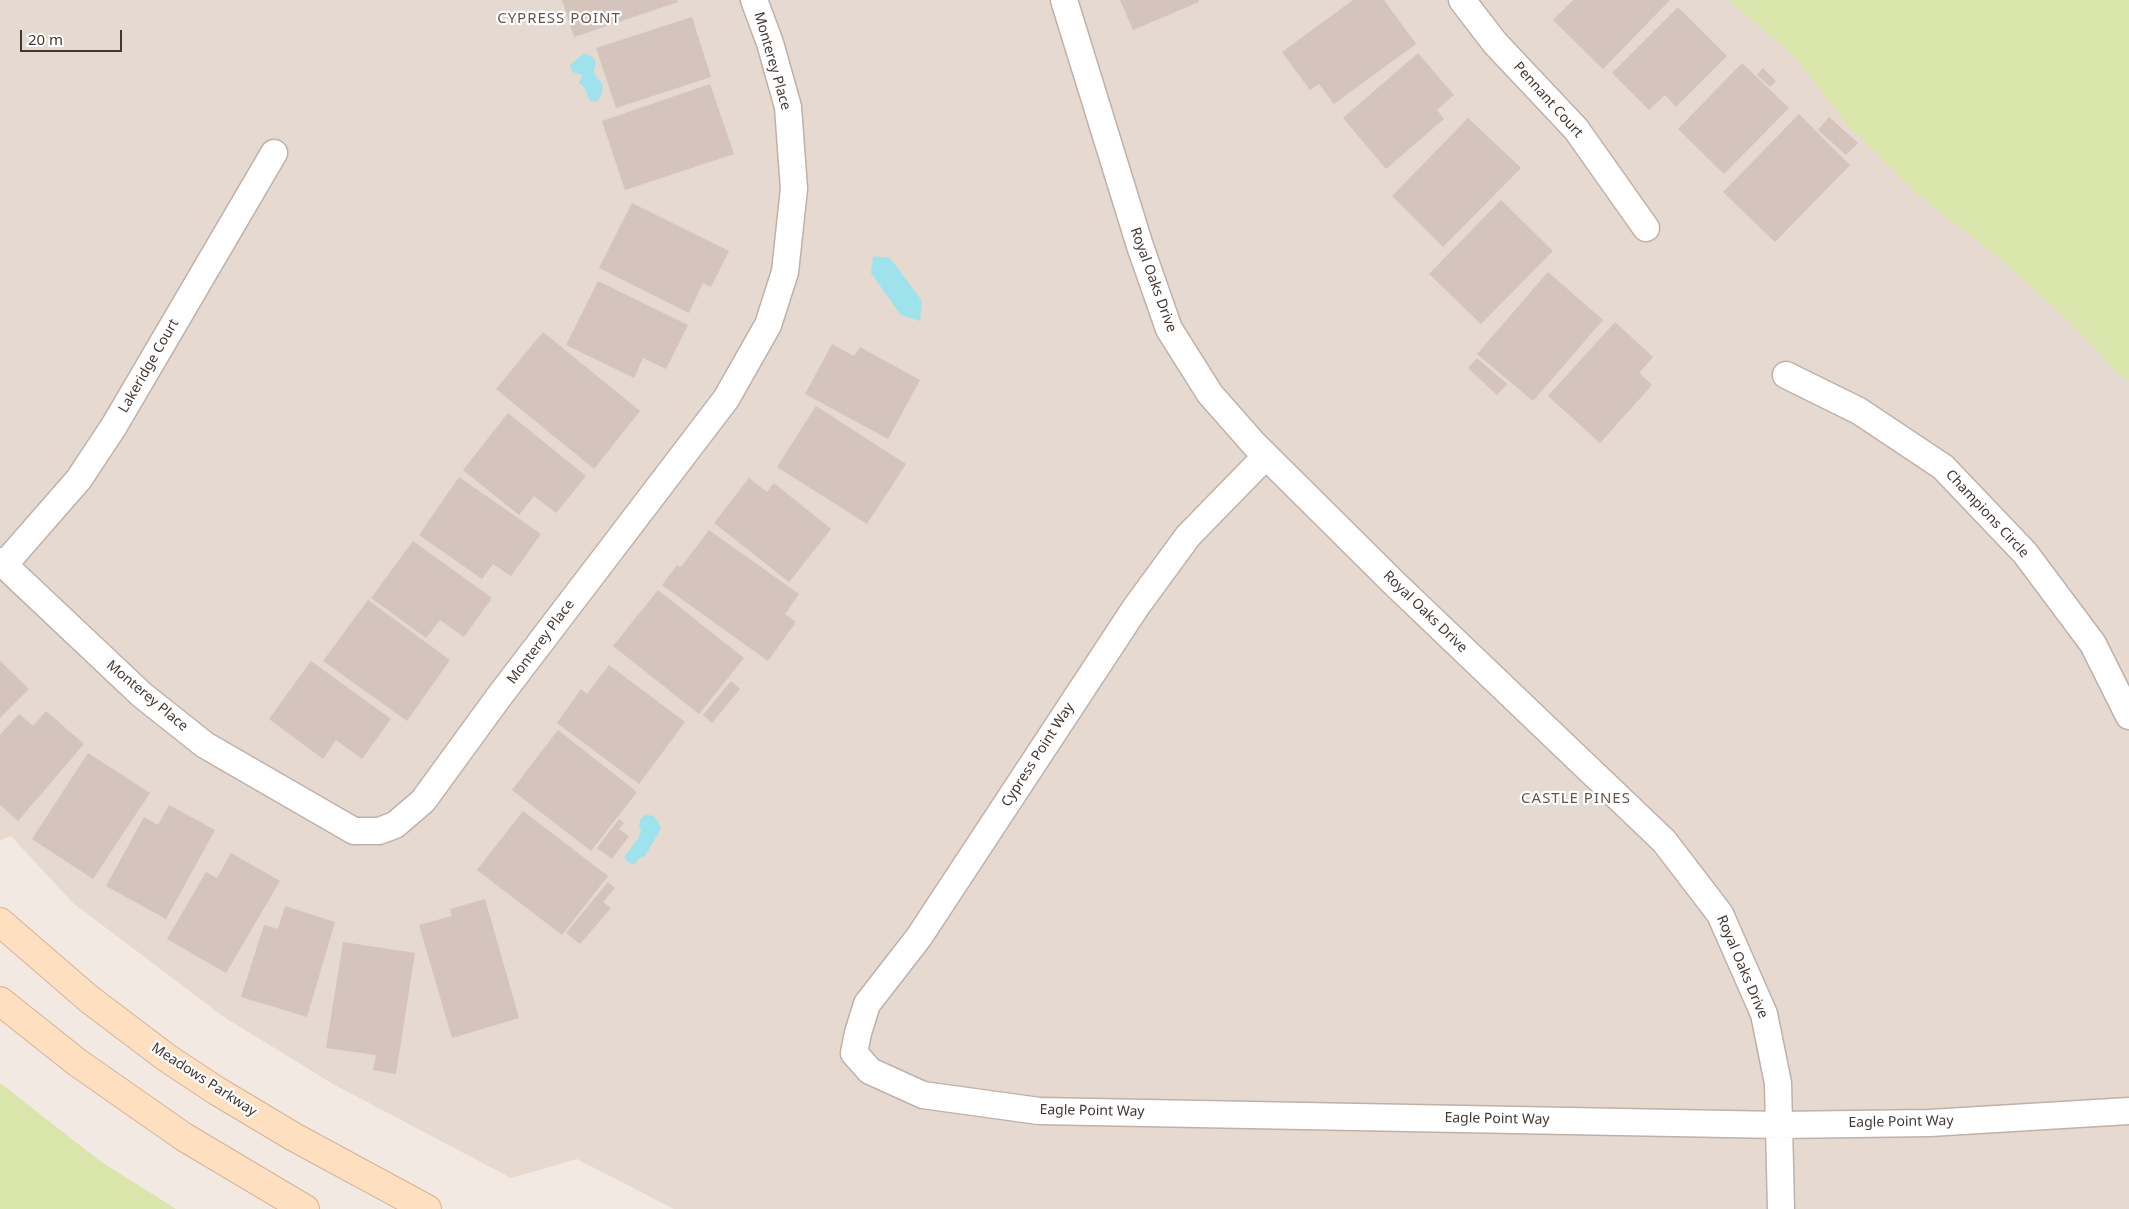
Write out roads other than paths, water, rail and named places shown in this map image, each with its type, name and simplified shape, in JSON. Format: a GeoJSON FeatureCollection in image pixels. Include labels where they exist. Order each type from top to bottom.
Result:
{"type":"FeatureCollection","features":[{"type":"Feature","properties":{"kind":"main road","name":"Meadows Parkway"},"geometry":{"type":"LineString","coordinates":[[0,922],[89,999],[167,1058],[217,1091],[294,1137],[426,1209]]}},
{"type":"Feature","properties":{"kind":"main road"},"geometry":{"type":"LineString","coordinates":[[0,1001],[78,1063],[184,1138],[306,1209]]}},
{"type":"Feature","properties":{"kind":"street","name":"Monterey Place"},"geometry":{"type":"LineString","coordinates":[[2,563],[142,696],[206,745],[354,830],[379,831],[395,825],[423,801],[498,698],[726,399],[768,326],[785,272],[794,189],[788,107],[770,43],[754,0]]}},
{"type":"Feature","properties":{"kind":"street","name":"Royal Oaks Drive"},"geometry":{"type":"LineString","coordinates":[[1064,0],[1140,246],[1169,329],[1210,394],[1266,456],[1394,583],[1664,841],[1720,914],[1764,1014],[1778,1083],[1781,1209]]}},
{"type":"Feature","properties":{"kind":"street","name":"Pennant Court"},"geometry":{"type":"LineString","coordinates":[[1462,0],[1495,43],[1576,129],[1646,228]]}},
{"type":"Feature","properties":{"kind":"street","name":"Lakeridge Court"},"geometry":{"type":"LineString","coordinates":[[2,563],[79,479],[114,426],[274,153]]}},
{"type":"Feature","properties":{"kind":"street","name":"Champions Circle"},"geometry":{"type":"LineString","coordinates":[[1786,375],[1859,411],[1944,467],[2030,560],[2093,644],[2129,716]]}},
{"type":"Feature","properties":{"kind":"street","name":"Cypress Point Way"},"geometry":{"type":"LineString","coordinates":[[870,1072],[854,1053],[867,1004],[919,937],[1136,607],[1188,536],[1266,456]]}},
{"type":"Feature","properties":{"kind":"street","name":"Eagle Point Way"},"geometry":{"type":"LineString","coordinates":[[870,1072],[923,1095],[1039,1111],[1779,1125],[1930,1123],[2129,1111]]}},
{"type":"Feature","properties":{"kind":"water"},"geometry":{"type":"Polygon","coordinates":[[[583,54],[591,56],[596,62],[594,71],[597,78],[603,84],[601,96],[597,102],[590,101],[584,87],[579,83],[583,75],[572,72],[570,65],[583,54]]]}},
{"type":"Feature","properties":{"kind":"water"},"geometry":{"type":"Polygon","coordinates":[[[873,256],[890,258],[922,301],[920,321],[901,315],[871,273],[873,256]]]}},
{"type":"Feature","properties":{"kind":"water"},"geometry":{"type":"Polygon","coordinates":[[[646,815],[654,816],[661,827],[645,856],[641,857],[634,864],[629,863],[624,857],[638,839],[641,831],[639,826],[641,818],[646,815]]]}},
{"type":"Feature","properties":{"kind":"district","name":"CYPRESS POINT"},"geometry":{"type":"Point","coordinates":[559,19]}},
{"type":"Feature","properties":{"kind":"district","name":"CASTLE PINES"},"geometry":{"type":"Point","coordinates":[1576,799]}}]}
